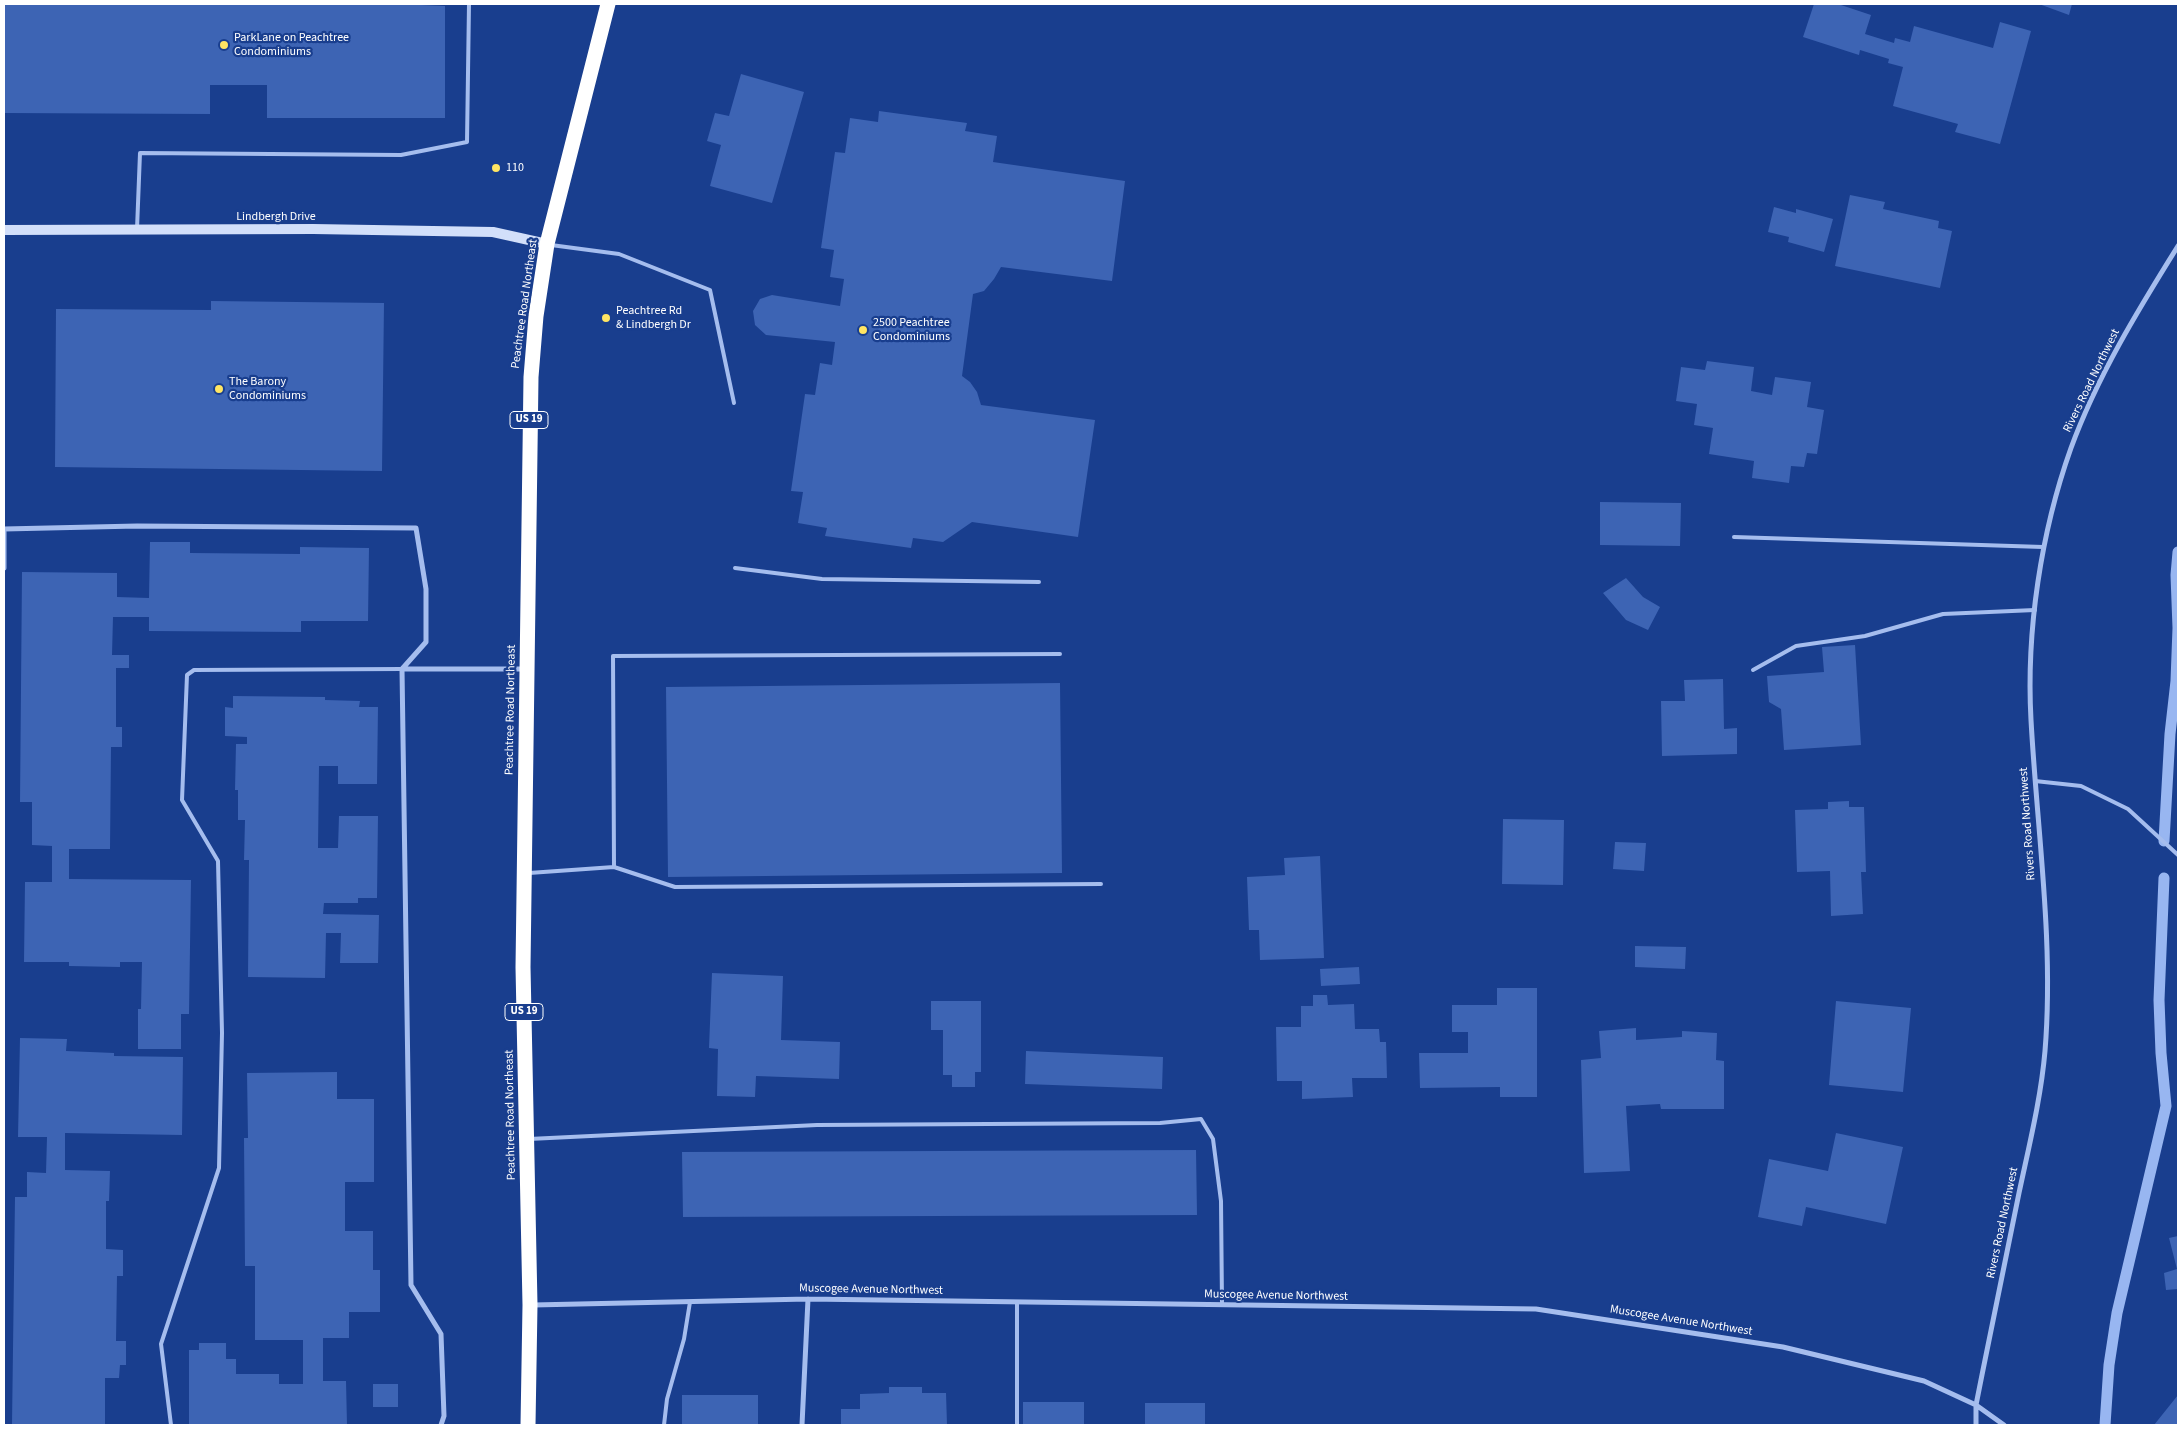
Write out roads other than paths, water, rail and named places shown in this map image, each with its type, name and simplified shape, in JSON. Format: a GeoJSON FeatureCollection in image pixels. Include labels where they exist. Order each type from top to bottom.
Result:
{"type":"FeatureCollection","features":[{"type":"Feature","properties":{"kind":"highway","name":"Peachtree Road Northeast"},"geometry":{"type":"LineString","coordinates":[[528,1425],[530,1305],[523,967],[530,377],[536,316],[547,244],[608,4]]}},
{"type":"Feature","properties":{"kind":"main road","name":"Lindbergh Drive"},"geometry":{"type":"LineString","coordinates":[[4,230],[493,232],[547,244]]}},
{"type":"Feature","properties":{"kind":"street","name":"Rivers Road Northwest"},"geometry":{"type":"LineString","coordinates":[[1976,1425],[1976,1405],[2036,1112],[2045,1051],[2048,958],[2031,717],[2030,649],[2043,546],[2071,448],[2099,385],[2143,302],[2178,246]]}},
{"type":"Feature","properties":{"kind":"street"},"geometry":{"type":"LineString","coordinates":[[4,568],[4,529],[137,526],[416,528],[426,589],[426,642],[402,669],[411,1285],[441,1334],[444,1416],[441,1425]]}},
{"type":"Feature","properties":{"kind":"street"},"geometry":{"type":"LineString","coordinates":[[402,669],[527,669]]}},
{"type":"Feature","properties":{"kind":"street"},"geometry":{"type":"LineString","coordinates":[[802,1425],[808,1299]]}},
{"type":"Feature","properties":{"kind":"street","name":"Muscogee Avenue Northwest"},"geometry":{"type":"LineString","coordinates":[[530,1305],[808,1299],[1536,1309],[1783,1346],[1924,1381],[1976,1405],[2004,1425]]}},
{"type":"Feature","properties":{"kind":"lane"},"geometry":{"type":"LineString","coordinates":[[137,230],[140,153],[401,155],[467,142],[469,4]]}},
{"type":"Feature","properties":{"kind":"lane"},"geometry":{"type":"LineString","coordinates":[[547,244],[619,254],[710,290],[734,403]]}},
{"type":"Feature","properties":{"kind":"lane"},"geometry":{"type":"LineString","coordinates":[[1734,537],[2043,546]]}},
{"type":"Feature","properties":{"kind":"lane"},"geometry":{"type":"LineString","coordinates":[[734,568],[822,579],[1039,582]]}},
{"type":"Feature","properties":{"kind":"lane"},"geometry":{"type":"LineString","coordinates":[[1753,670],[1796,646],[1864,636],[1943,614],[2035,610]]}},
{"type":"Feature","properties":{"kind":"lane"},"geometry":{"type":"LineString","coordinates":[[614,867],[613,656],[1060,654]]}},
{"type":"Feature","properties":{"kind":"lane"},"geometry":{"type":"LineString","coordinates":[[171,1425],[161,1344],[219,1168],[222,1043],[218,861],[182,800],[187,675],[194,670],[402,669]]}},
{"type":"Feature","properties":{"kind":"lane"},"geometry":{"type":"LineString","coordinates":[[2035,781],[2081,786],[2128,809],[2178,855]]}},
{"type":"Feature","properties":{"kind":"lane"},"geometry":{"type":"LineString","coordinates":[[524,873],[614,867],[675,887],[1101,884]]}},
{"type":"Feature","properties":{"kind":"lane"},"geometry":{"type":"LineString","coordinates":[[527,1139],[817,1125],[1160,1123],[1201,1119],[1213,1139],[1221,1201],[1222,1305]]}},
{"type":"Feature","properties":{"kind":"lane"},"geometry":{"type":"LineString","coordinates":[[664,1425],[667,1399],[684,1339],[690,1302]]}},
{"type":"Feature","properties":{"kind":"lane"},"geometry":{"type":"LineString","coordinates":[[1017,1302],[1017,1425]]}},
{"type":"Feature","properties":{"kind":"waterway"},"geometry":{"type":"LineString","coordinates":[[2164,841],[2170,734],[2176,681],[2178,628],[2176,575],[2178,552]]}},
{"type":"Feature","properties":{"kind":"waterway"},"geometry":{"type":"LineString","coordinates":[[2105,1425],[2109,1365],[2117,1313],[2166,1106],[2159,1000],[2164,878]]}},
{"type":"Feature","properties":{"kind":"place","name":"ParkLane on Peachtree Condominiums"},"geometry":{"type":"Point","coordinates":[224,45]}},
{"type":"Feature","properties":{"kind":"place","name":"110"},"geometry":{"type":"Point","coordinates":[496,168]}},
{"type":"Feature","properties":{"kind":"place","name":"Peachtree Rd & Lindbergh Dr"},"geometry":{"type":"Point","coordinates":[606,318]}},
{"type":"Feature","properties":{"kind":"place","name":"2500 Peachtree Condominiums"},"geometry":{"type":"Point","coordinates":[863,330]}},
{"type":"Feature","properties":{"kind":"place","name":"The Barony Condominiums"},"geometry":{"type":"Point","coordinates":[219,389]}}]}
